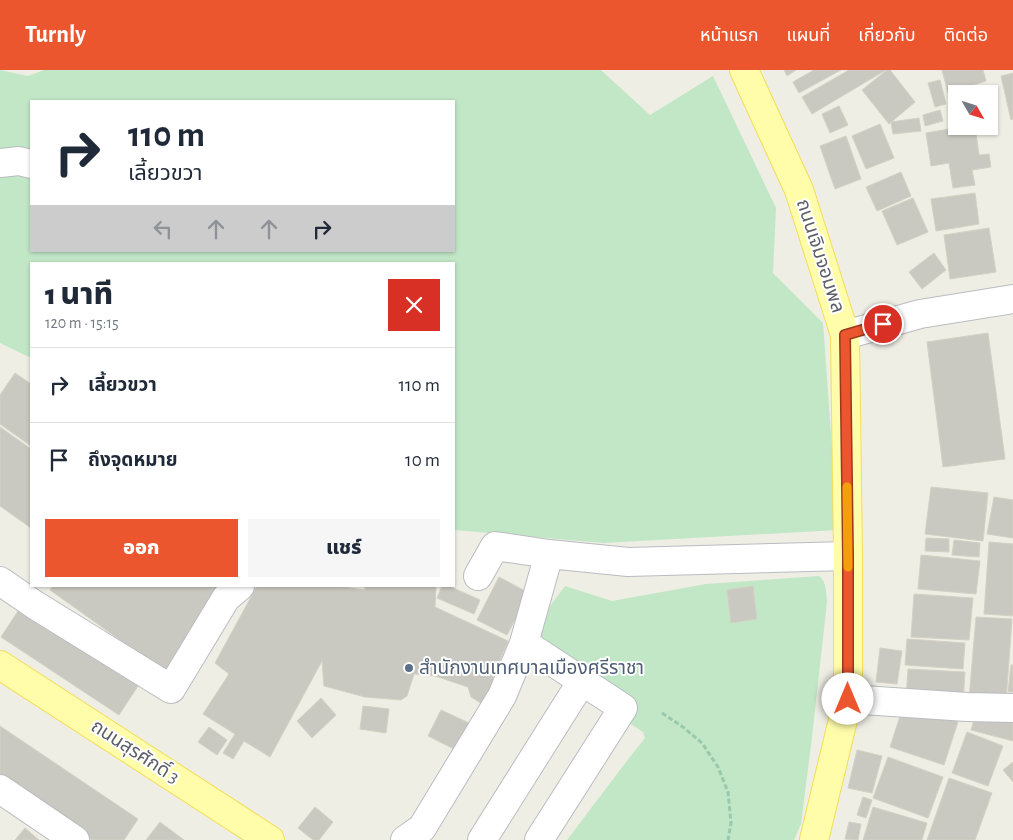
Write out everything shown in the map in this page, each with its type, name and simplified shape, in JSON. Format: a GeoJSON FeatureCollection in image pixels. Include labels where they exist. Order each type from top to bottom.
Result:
{"type":"FeatureCollection","features":[{"type":"Feature","properties":{"kind":"main road","name":"ถนนเจิมจอมพล"},"geometry":{"type":"LineString","coordinates":[[744,70],[799,190],[845,335],[848,699],[814,840]]}},
{"type":"Feature","properties":{"kind":"main road","name":"ถนนสุรศักดิ์ 3"},"geometry":{"type":"LineString","coordinates":[[0,665],[270,840]]}},
{"type":"Feature","properties":{"kind":"street"},"geometry":{"type":"LineString","coordinates":[[0,163],[19,161],[30,164]]}},
{"type":"Feature","properties":{"kind":"street"},"geometry":{"type":"LineString","coordinates":[[845,335],[920,314],[1013,299]]}},
{"type":"Feature","properties":{"kind":"street"},"geometry":{"type":"LineString","coordinates":[[478,576],[495,546],[628,562],[848,556]]}},
{"type":"Feature","properties":{"kind":"street"},"geometry":{"type":"LineString","coordinates":[[419,836],[502,696],[524,643],[549,554]]}},
{"type":"Feature","properties":{"kind":"street"},"geometry":{"type":"LineString","coordinates":[[0,581],[35,605],[171,689],[226,598],[239,587]]}},
{"type":"Feature","properties":{"kind":"street"},"geometry":{"type":"LineString","coordinates":[[524,643],[623,708],[539,840]]}},
{"type":"Feature","properties":{"kind":"street"},"geometry":{"type":"LineString","coordinates":[[482,840],[582,681]]}},
{"type":"Feature","properties":{"kind":"street"},"geometry":{"type":"LineString","coordinates":[[848,699],[967,707],[1013,708]]}},
{"type":"Feature","properties":{"kind":"street"},"geometry":{"type":"LineString","coordinates":[[0,789],[75,840]]}},
{"type":"Feature","properties":{"kind":"path"},"geometry":{"type":"LineString","coordinates":[[662,713],[702,743],[718,767],[728,792],[731,823],[728,840]]}},
{"type":"Feature","properties":{"kind":"green space"},"geometry":{"type":"Polygon","coordinates":[[[0,70],[28,76],[44,70],[601,70],[650,115],[713,76],[776,208],[773,273],[823,323],[838,530],[604,543],[455,530],[455,262],[30,262],[30,358],[0,343],[0,70]]]}},
{"type":"Feature","properties":{"kind":"green space"},"geometry":{"type":"Polygon","coordinates":[[[819,576],[825,584],[827,602],[801,824],[794,840],[567,840],[645,738],[643,732],[540,665],[538,642],[550,606],[565,586],[612,601],[706,584],[819,576]]]}},
{"type":"Feature","properties":{"kind":"building"},"geometry":{"type":"Polygon","coordinates":[[[784,70],[796,70],[787,76],[784,70]]]}},
{"type":"Feature","properties":{"kind":"building"},"geometry":{"type":"Polygon","coordinates":[[[814,70],[841,70],[799,93],[793,82],[814,70]]]}},
{"type":"Feature","properties":{"kind":"building"},"geometry":{"type":"Polygon","coordinates":[[[849,70],[886,70],[812,114],[802,97],[849,70]]]}},
{"type":"Feature","properties":{"kind":"building"},"geometry":{"type":"Polygon","coordinates":[[[887,70],[890,70],[915,102],[889,124],[862,90],[887,70]]]}},
{"type":"Feature","properties":{"kind":"building"},"geometry":{"type":"Polygon","coordinates":[[[942,70],[983,70],[986,81],[973,85],[948,85],[948,93],[942,70]]]}},
{"type":"Feature","properties":{"kind":"building"},"geometry":{"type":"Polygon","coordinates":[[[1013,73],[1013,119],[1011,120],[1001,76],[1013,73]]]}},
{"type":"Feature","properties":{"kind":"building"},"geometry":{"type":"Polygon","coordinates":[[[940,80],[946,104],[935,107],[928,83],[940,80]]]}},
{"type":"Feature","properties":{"kind":"building"},"geometry":{"type":"Polygon","coordinates":[[[839,106],[848,125],[830,133],[822,114],[839,106]]]}},
{"type":"Feature","properties":{"kind":"building"},"geometry":{"type":"Polygon","coordinates":[[[940,110],[943,121],[925,126],[923,115],[940,110]]]}},
{"type":"Feature","properties":{"kind":"building"},"geometry":{"type":"Polygon","coordinates":[[[919,118],[921,131],[893,134],[891,122],[919,118]]]}},
{"type":"Feature","properties":{"kind":"building"},"geometry":{"type":"Polygon","coordinates":[[[880,124],[894,158],[866,169],[852,136],[880,124]]]}},
{"type":"Feature","properties":{"kind":"building"},"geometry":{"type":"Polygon","coordinates":[[[948,129],[948,135],[976,135],[979,155],[989,154],[991,167],[972,170],[975,185],[953,188],[949,163],[931,166],[926,133],[948,129]]]}},
{"type":"Feature","properties":{"kind":"building"},"geometry":{"type":"Polygon","coordinates":[[[846,136],[861,179],[835,189],[820,146],[846,136]]]}},
{"type":"Feature","properties":{"kind":"building"},"geometry":{"type":"Polygon","coordinates":[[[901,172],[911,196],[877,211],[866,187],[901,172]]]}},
{"type":"Feature","properties":{"kind":"building"},"geometry":{"type":"Polygon","coordinates":[[[975,193],[979,224],[936,231],[931,199],[975,193]]]}},
{"type":"Feature","properties":{"kind":"building"},"geometry":{"type":"Polygon","coordinates":[[[913,198],[928,232],[897,245],[882,211],[913,198]]]}},
{"type":"Feature","properties":{"kind":"building"},"geometry":{"type":"Polygon","coordinates":[[[989,228],[996,272],[950,279],[944,235],[989,228]]]}},
{"type":"Feature","properties":{"kind":"building"},"geometry":{"type":"Polygon","coordinates":[[[934,253],[946,270],[922,289],[909,272],[934,253]]]}},
{"type":"Feature","properties":{"kind":"building"},"geometry":{"type":"Polygon","coordinates":[[[988,333],[1005,459],[943,467],[927,342],[988,333]]]}},
{"type":"Feature","properties":{"kind":"building"},"geometry":{"type":"Polygon","coordinates":[[[15,373],[30,383],[30,445],[0,424],[0,395],[15,373]]]}},
{"type":"Feature","properties":{"kind":"building"},"geometry":{"type":"Polygon","coordinates":[[[0,427],[30,448],[30,527],[0,506],[0,427]]]}},
{"type":"Feature","properties":{"kind":"building"},"geometry":{"type":"Polygon","coordinates":[[[931,487],[988,493],[983,541],[925,534],[931,487]]]}},
{"type":"Feature","properties":{"kind":"building"},"geometry":{"type":"Polygon","coordinates":[[[994,497],[1013,500],[1013,538],[987,534],[994,497]]]}},
{"type":"Feature","properties":{"kind":"building"},"geometry":{"type":"Polygon","coordinates":[[[926,538],[949,539],[949,552],[925,551],[926,538]]]}},
{"type":"Feature","properties":{"kind":"building"},"geometry":{"type":"Polygon","coordinates":[[[954,540],[980,543],[979,557],[952,555],[954,540]]]}},
{"type":"Feature","properties":{"kind":"building"},"geometry":{"type":"Polygon","coordinates":[[[989,542],[1013,544],[1013,616],[984,614],[989,542]]]}},
{"type":"Feature","properties":{"kind":"building"},"geometry":{"type":"Polygon","coordinates":[[[921,555],[980,561],[976,594],[918,589],[921,555]]]}},
{"type":"Feature","properties":{"kind":"building"},"geometry":{"type":"Polygon","coordinates":[[[499,577],[529,593],[507,635],[477,620],[499,577]]]}},
{"type":"Feature","properties":{"kind":"building"},"geometry":{"type":"Polygon","coordinates":[[[753,586],[757,619],[731,623],[727,590],[753,586]]]}},
{"type":"Feature","properties":{"kind":"building"},"geometry":{"type":"Polygon","coordinates":[[[52,587],[228,587],[165,672],[50,590],[52,587]]]}},
{"type":"Feature","properties":{"kind":"building","name":"สำนักงานเทศบาลเมืองศรีราชา"},"geometry":{"type":"Polygon","coordinates":[[[256,587],[342,587],[365,590],[365,587],[436,587],[435,607],[508,641],[492,678],[498,679],[487,707],[471,697],[468,687],[435,676],[414,674],[407,696],[401,700],[365,697],[324,686],[322,661],[270,757],[244,741],[233,759],[223,753],[235,734],[203,714],[229,674],[215,663],[256,587]]]}},
{"type":"Feature","properties":{"kind":"building"},"geometry":{"type":"Polygon","coordinates":[[[442,587],[451,587],[480,600],[474,614],[437,598],[442,587]]]}},
{"type":"Feature","properties":{"kind":"building"},"geometry":{"type":"Polygon","coordinates":[[[914,594],[973,598],[969,640],[911,637],[914,594]]]}},
{"type":"Feature","properties":{"kind":"building"},"geometry":{"type":"Polygon","coordinates":[[[20,608],[138,686],[119,715],[1,637],[20,608]]]}},
{"type":"Feature","properties":{"kind":"building"},"geometry":{"type":"Polygon","coordinates":[[[976,617],[1012,619],[1006,701],[969,699],[976,617]]]}},
{"type":"Feature","properties":{"kind":"building"},"geometry":{"type":"Polygon","coordinates":[[[907,639],[965,643],[963,669],[905,665],[907,639]]]}},
{"type":"Feature","properties":{"kind":"building"},"geometry":{"type":"Polygon","coordinates":[[[880,648],[902,651],[897,684],[876,682],[880,648]]]}},
{"type":"Feature","properties":{"kind":"building"},"geometry":{"type":"Polygon","coordinates":[[[1011,665],[1013,665],[1013,692],[1008,692],[1011,665]]]}},
{"type":"Feature","properties":{"kind":"building"},"geometry":{"type":"Polygon","coordinates":[[[908,669],[965,672],[963,702],[906,698],[908,669]]]}},
{"type":"Feature","properties":{"kind":"building"},"geometry":{"type":"Polygon","coordinates":[[[321,698],[336,715],[312,738],[297,721],[321,698]]]}},
{"type":"Feature","properties":{"kind":"building"},"geometry":{"type":"Polygon","coordinates":[[[904,704],[958,722],[944,765],[890,747],[904,704]]]}},
{"type":"Feature","properties":{"kind":"building"},"geometry":{"type":"Polygon","coordinates":[[[363,706],[389,709],[386,733],[360,729],[363,706]]]}},
{"type":"Feature","properties":{"kind":"building"},"geometry":{"type":"Polygon","coordinates":[[[441,710],[469,723],[456,750],[428,736],[441,710]]]}},
{"type":"Feature","properties":{"kind":"building"},"geometry":{"type":"Polygon","coordinates":[[[977,710],[1013,719],[1013,741],[971,730],[977,710]]]}},
{"type":"Feature","properties":{"kind":"building"},"geometry":{"type":"Polygon","coordinates":[[[0,726],[138,819],[124,840],[92,840],[0,779],[0,726]]]}},
{"type":"Feature","properties":{"kind":"building"},"geometry":{"type":"Polygon","coordinates":[[[209,727],[227,740],[217,755],[198,742],[209,727]]]}},
{"type":"Feature","properties":{"kind":"building"},"geometry":{"type":"Polygon","coordinates":[[[967,732],[1003,746],[988,786],[952,773],[967,732]]]}},
{"type":"Feature","properties":{"kind":"building"},"geometry":{"type":"Polygon","coordinates":[[[857,750],[882,756],[872,793],[848,788],[857,750]]]}},
{"type":"Feature","properties":{"kind":"building"},"geometry":{"type":"Polygon","coordinates":[[[888,757],[943,777],[928,818],[873,798],[888,757]]]}},
{"type":"Feature","properties":{"kind":"building"},"geometry":{"type":"Polygon","coordinates":[[[1013,762],[1013,782],[1003,770],[1013,762]]]}},
{"type":"Feature","properties":{"kind":"building"},"geometry":{"type":"Polygon","coordinates":[[[949,778],[992,793],[975,840],[927,840],[949,778]]]}},
{"type":"Feature","properties":{"kind":"building"},"geometry":{"type":"Polygon","coordinates":[[[863,797],[872,800],[866,818],[857,815],[863,797]]]}},
{"type":"Feature","properties":{"kind":"building"},"geometry":{"type":"Polygon","coordinates":[[[315,807],[333,822],[319,840],[313,840],[298,828],[315,807]]]}},
{"type":"Feature","properties":{"kind":"building"},"geometry":{"type":"Polygon","coordinates":[[[873,807],[927,823],[922,840],[863,840],[873,807]]]}},
{"type":"Feature","properties":{"kind":"building"},"geometry":{"type":"Polygon","coordinates":[[[160,822],[184,840],[146,840],[160,822]]]}},
{"type":"Feature","properties":{"kind":"building"},"geometry":{"type":"Polygon","coordinates":[[[849,822],[861,824],[858,840],[845,839],[849,822]]]}},
{"type":"Feature","properties":{"kind":"building"},"geometry":{"type":"Polygon","coordinates":[[[25,828],[39,840],[15,840],[25,828]]]}},
{"type":"Feature","properties":{"kind":"slow traffic"},"geometry":{"type":"LineString","coordinates":[[847,487],[848,567]]}},
{"type":"Feature","properties":{"kind":"place","name":"สำนักงานเทศบาลเมืองศรีราชา"},"geometry":{"type":"Point","coordinates":[409,668]}},
{"type":"Feature","properties":{"kind":"route"},"geometry":{"type":"LineString","coordinates":[[848,699],[845,335],[883,324]]}}]}
